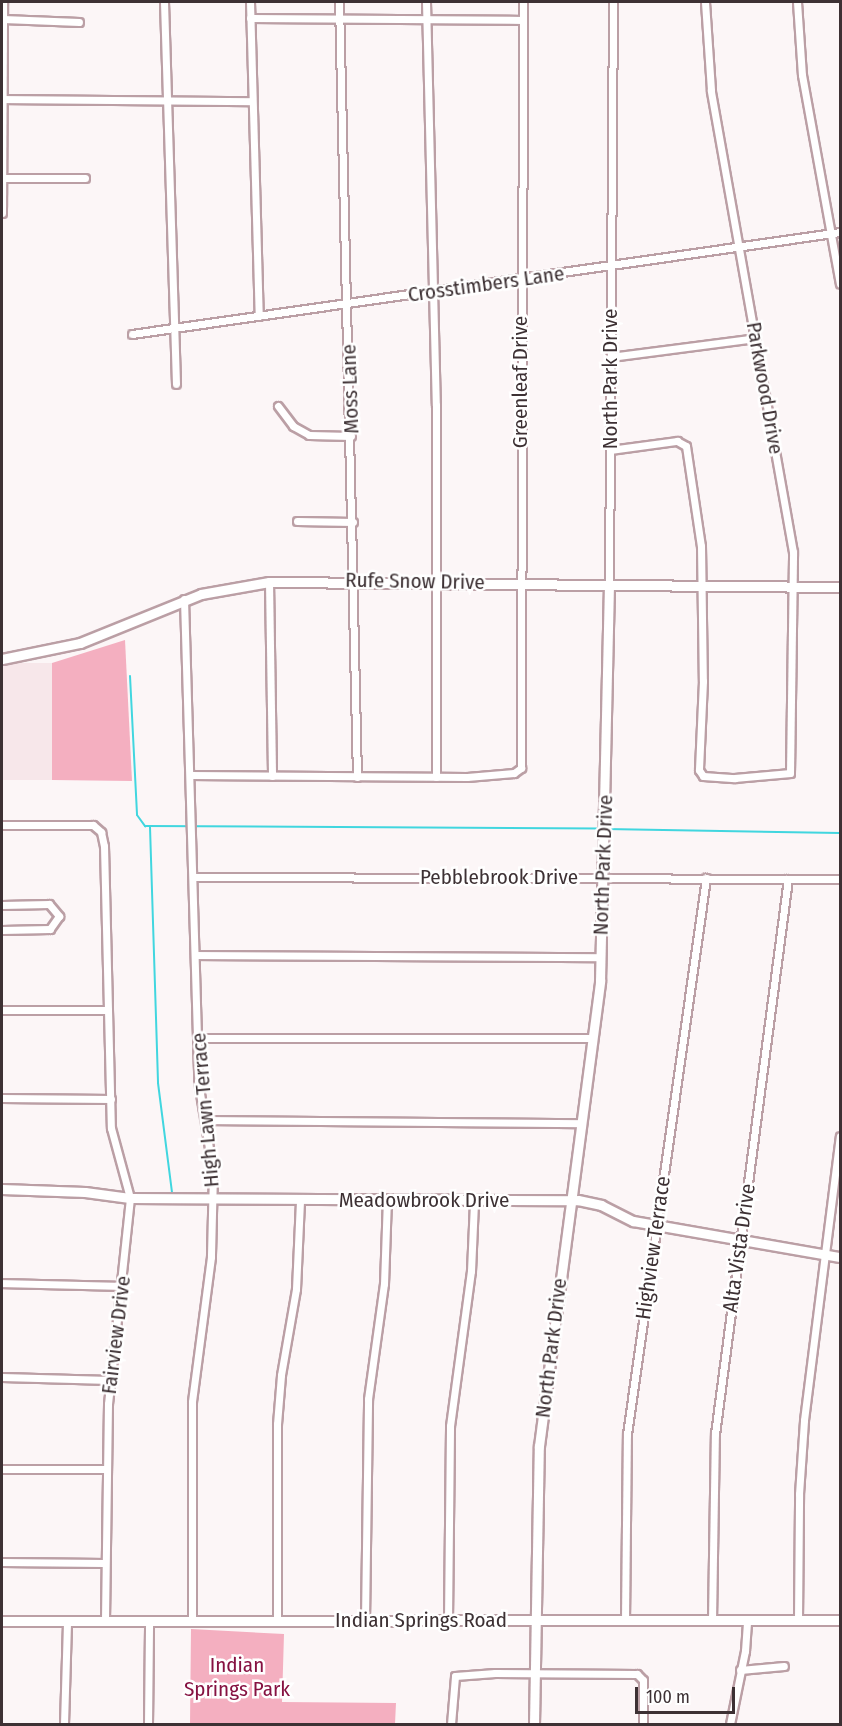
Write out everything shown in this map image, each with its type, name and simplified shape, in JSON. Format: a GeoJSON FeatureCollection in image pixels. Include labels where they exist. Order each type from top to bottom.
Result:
{"type":"FeatureCollection","features":[{"type":"Feature","properties":{"kind":"street"},"geometry":{"type":"LineString","coordinates":[[2,213],[3,2]]}},
{"type":"Feature","properties":{"kind":"street"},"geometry":{"type":"LineString","coordinates":[[164,2],[176,384]]}},
{"type":"Feature","properties":{"kind":"street"},"geometry":{"type":"LineString","coordinates":[[250,2],[259,316]]}},
{"type":"Feature","properties":{"kind":"street","name":"Moss Lane"},"geometry":{"type":"LineString","coordinates":[[339,2],[348,303],[357,777]]}},
{"type":"Feature","properties":{"kind":"street"},"geometry":{"type":"LineString","coordinates":[[190,775],[436,777],[434,292],[426,2]]}},
{"type":"Feature","properties":{"kind":"street","name":"Greenleaf Drive"},"geometry":{"type":"LineString","coordinates":[[436,777],[507,774],[521,768],[519,583],[523,2]]}},
{"type":"Feature","properties":{"kind":"street","name":"North Park Drive"},"geometry":{"type":"LineString","coordinates":[[534,1725],[539,1446],[582,1123],[601,957],[609,584],[613,2]]}},
{"type":"Feature","properties":{"kind":"street","name":"Parkwood Drive"},"geometry":{"type":"LineString","coordinates":[[702,585],[699,770],[703,776],[735,778],[786,775],[792,769],[794,586],[789,516],[711,90],[705,2]]}},
{"type":"Feature","properties":{"kind":"street"},"geometry":{"type":"LineString","coordinates":[[797,2],[802,75],[840,284]]}},
{"type":"Feature","properties":{"kind":"street"},"geometry":{"type":"LineString","coordinates":[[250,18],[523,20]]}},
{"type":"Feature","properties":{"kind":"street"},"geometry":{"type":"LineString","coordinates":[[3,19],[79,22]]}},
{"type":"Feature","properties":{"kind":"street"},"geometry":{"type":"LineString","coordinates":[[2,99],[252,101]]}},
{"type":"Feature","properties":{"kind":"street"},"geometry":{"type":"LineString","coordinates":[[2,178],[85,178]]}},
{"type":"Feature","properties":{"kind":"street","name":"Crosstimbers Lane"},"geometry":{"type":"LineString","coordinates":[[132,334],[840,232]]}},
{"type":"Feature","properties":{"kind":"street"},"geometry":{"type":"LineString","coordinates":[[610,357],[756,338]]}},
{"type":"Feature","properties":{"kind":"street"},"geometry":{"type":"LineString","coordinates":[[278,406],[293,426],[309,435],[351,436]]}},
{"type":"Feature","properties":{"kind":"street"},"geometry":{"type":"LineString","coordinates":[[610,450],[677,441],[687,446],[701,546],[702,585]]}},
{"type":"Feature","properties":{"kind":"street"},"geometry":{"type":"LineString","coordinates":[[297,521],[353,522]]}},
{"type":"Feature","properties":{"kind":"street","name":"Rufe Snow Drive"},"geometry":{"type":"LineString","coordinates":[[2,659],[80,643],[184,599],[232,586],[269,582],[353,580],[840,587]]}},
{"type":"Feature","properties":{"kind":"street"},"geometry":{"type":"LineString","coordinates":[[269,582],[272,776]]}},
{"type":"Feature","properties":{"kind":"street","name":"High Lawn Terrace"},"geometry":{"type":"LineString","coordinates":[[184,599],[198,1081],[206,1120],[212,1200],[203,1342],[192,1402],[192,1620]]}},
{"type":"Feature","properties":{"kind":"street","name":"Fairview Drive"},"geometry":{"type":"LineString","coordinates":[[2,825],[86,825],[98,828],[104,846],[113,1140],[130,1198],[110,1380],[104,1563],[105,1620]]}},
{"type":"Feature","properties":{"kind":"street","name":"Pebblebrook Drive"},"geometry":{"type":"LineString","coordinates":[[193,877],[840,879]]}},
{"type":"Feature","properties":{"kind":"street","name":"Highview Terrace"},"geometry":{"type":"LineString","coordinates":[[625,1620],[627,1434],[706,878]]}},
{"type":"Feature","properties":{"kind":"street","name":"Alta Vista Drive"},"geometry":{"type":"LineString","coordinates":[[712,1620],[715,1434],[788,879]]}},
{"type":"Feature","properties":{"kind":"street"},"geometry":{"type":"LineString","coordinates":[[2,905],[49,904],[59,916],[50,929],[2,930]]}},
{"type":"Feature","properties":{"kind":"street"},"geometry":{"type":"LineString","coordinates":[[195,955],[601,957]]}},
{"type":"Feature","properties":{"kind":"street"},"geometry":{"type":"LineString","coordinates":[[2,1010],[108,1010]]}},
{"type":"Feature","properties":{"kind":"street"},"geometry":{"type":"LineString","coordinates":[[197,1038],[591,1038]]}},
{"type":"Feature","properties":{"kind":"street"},"geometry":{"type":"LineString","coordinates":[[2,1098],[111,1099]]}},
{"type":"Feature","properties":{"kind":"street"},"geometry":{"type":"LineString","coordinates":[[206,1120],[582,1123]]}},
{"type":"Feature","properties":{"kind":"street"},"geometry":{"type":"LineString","coordinates":[[798,1619],[800,1483],[840,1136]]}},
{"type":"Feature","properties":{"kind":"street","name":"Meadowbrook Drive"},"geometry":{"type":"LineString","coordinates":[[2,1189],[86,1192],[130,1198],[212,1200],[586,1201],[633,1221],[840,1257]]}},
{"type":"Feature","properties":{"kind":"street"},"geometry":{"type":"LineString","coordinates":[[277,1620],[277,1424],[281,1375],[296,1289],[300,1200]]}},
{"type":"Feature","properties":{"kind":"street"},"geometry":{"type":"LineString","coordinates":[[365,1620],[368,1400],[384,1284],[387,1200]]}},
{"type":"Feature","properties":{"kind":"street"},"geometry":{"type":"LineString","coordinates":[[448,1620],[450,1426],[471,1271],[474,1201]]}},
{"type":"Feature","properties":{"kind":"street"},"geometry":{"type":"LineString","coordinates":[[2,1283],[122,1286]]}},
{"type":"Feature","properties":{"kind":"street"},"geometry":{"type":"LineString","coordinates":[[2,1377],[110,1380]]}},
{"type":"Feature","properties":{"kind":"street"},"geometry":{"type":"LineString","coordinates":[[2,1469],[106,1469]]}},
{"type":"Feature","properties":{"kind":"street"},"geometry":{"type":"LineString","coordinates":[[2,1562],[104,1563]]}},
{"type":"Feature","properties":{"kind":"street","name":"Indian Springs Road"},"geometry":{"type":"LineString","coordinates":[[2,1620],[840,1620]]}},
{"type":"Feature","properties":{"kind":"street"},"geometry":{"type":"LineString","coordinates":[[64,1725],[67,1620]]}},
{"type":"Feature","properties":{"kind":"street"},"geometry":{"type":"LineString","coordinates":[[148,1725],[149,1620]]}},
{"type":"Feature","properties":{"kind":"street"},"geometry":{"type":"LineString","coordinates":[[730,1725],[747,1620]]}},
{"type":"Feature","properties":{"kind":"street"},"geometry":{"type":"LineString","coordinates":[[740,1670],[784,1666]]}},
{"type":"Feature","properties":{"kind":"street"},"geometry":{"type":"LineString","coordinates":[[451,1725],[452,1679],[462,1674],[536,1673],[637,1674],[643,1680],[644,1725]]}},
{"type":"Feature","properties":{"kind":"shaded area"},"geometry":{"type":"Polygon","coordinates":[[[2,663],[52,663],[52,780],[2,780],[2,663]]]}},
{"type":"Feature","properties":{"kind":"green space"},"geometry":{"type":"Polygon","coordinates":[[[125,640],[132,781],[52,780],[52,663],[125,640]]]}},
{"type":"Feature","properties":{"kind":"green space","name":"Indian Springs Park"},"geometry":{"type":"Polygon","coordinates":[[[191,1629],[284,1634],[282,1702],[396,1703],[395,1724],[190,1724],[191,1629]]]}},
{"type":"Feature","properties":{"kind":"waterway"},"geometry":{"type":"LineString","coordinates":[[130,676],[137,815],[145,826],[600,828]]}},
{"type":"Feature","properties":{"kind":"waterway"},"geometry":{"type":"LineString","coordinates":[[150,827],[158,1083],[172,1192]]}},
{"type":"Feature","properties":{"kind":"waterway"},"geometry":{"type":"LineString","coordinates":[[606,829],[840,833]]}}]}
